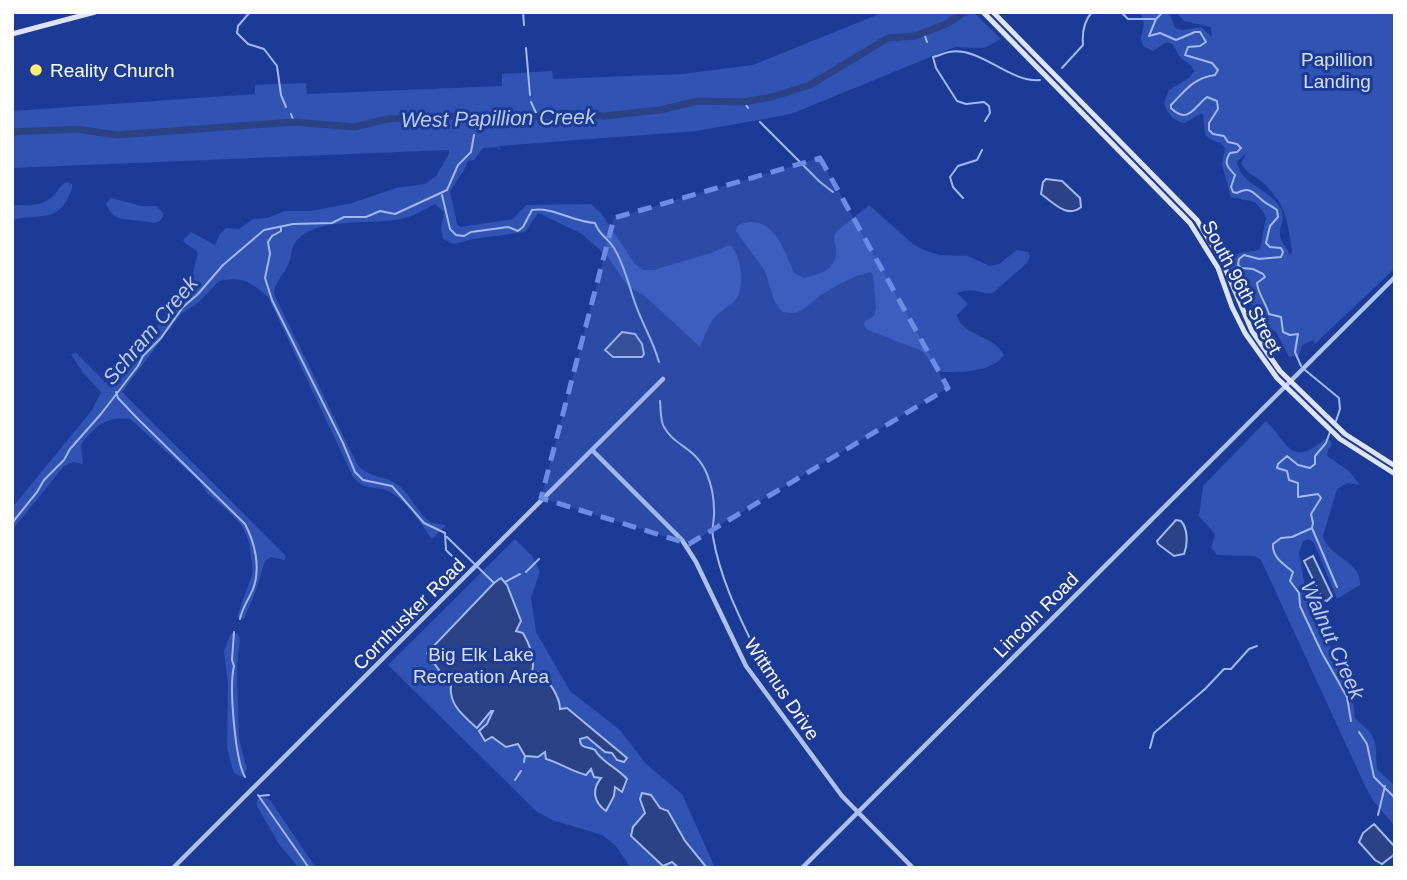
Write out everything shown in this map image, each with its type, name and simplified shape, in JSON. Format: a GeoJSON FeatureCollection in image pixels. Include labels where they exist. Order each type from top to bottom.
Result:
{"type":"FeatureCollection","features":[{"type":"Feature","properties":{"kind":"main road"},"geometry":{"type":"LineString","coordinates":[[12,34],[95,12]]}},
{"type":"Feature","properties":{"kind":"main road","name":"South 96th Street"},"geometry":{"type":"LineString","coordinates":[[983,12],[1190,223],[1218,268],[1232,307],[1263,361],[1342,436],[1395,474]]}},
{"type":"Feature","properties":{"kind":"main road","name":"South 96th Street"},"geometry":{"type":"LineString","coordinates":[[993,12],[1197,220],[1223,263],[1252,331],[1287,384]]}},
{"type":"Feature","properties":{"kind":"main road","name":"South 96th Street"},"geometry":{"type":"LineString","coordinates":[[1342,436],[1395,466]]}},
{"type":"Feature","properties":{"kind":"street","name":"Lincoln Road"},"geometry":{"type":"LineString","coordinates":[[802,868],[1395,277]]}},
{"type":"Feature","properties":{"kind":"street","name":"Cornhusker Road"},"geometry":{"type":"LineString","coordinates":[[173,868],[663,379]]}},
{"type":"Feature","properties":{"kind":"street","name":"Wittmus Drive"},"geometry":{"type":"LineString","coordinates":[[592,450],[682,540],[696,562],[746,666],[815,762],[858,812],[913,868]]}},
{"type":"Feature","properties":{"kind":"highlighted area"},"geometry":{"type":"Polygon","coordinates":[[[820,158],[948,388],[689,544],[541,498],[614,218],[820,158]]]}},
{"type":"Feature","properties":{"kind":"green space"},"geometry":{"type":"Polygon","coordinates":[[[884,12],[973,12],[1001,39],[984,48],[955,47],[791,114],[697,131],[499,146],[500,150],[497,147],[483,148],[474,160],[468,161],[450,191],[460,227],[513,219],[526,205],[591,204],[601,213],[635,264],[643,270],[654,270],[730,245],[739,262],[739,292],[737,298],[715,318],[700,347],[647,298],[627,285],[608,257],[582,234],[538,213],[525,232],[454,244],[443,239],[441,229],[444,212],[435,204],[400,219],[343,223],[317,228],[297,240],[288,265],[275,286],[274,294],[357,464],[366,472],[397,484],[431,523],[446,525],[432,539],[398,497],[387,490],[363,485],[353,477],[268,297],[251,284],[235,279],[219,281],[199,302],[181,314],[122,392],[286,556],[284,560],[271,557],[265,561],[244,619],[237,617],[253,572],[249,542],[242,526],[208,494],[199,481],[130,419],[108,421],[91,433],[81,444],[83,464],[73,462],[64,466],[12,530],[12,508],[92,410],[101,392],[83,373],[71,354],[76,353],[105,382],[113,386],[191,280],[198,253],[183,240],[191,232],[215,245],[226,228],[239,229],[253,219],[267,218],[285,211],[311,211],[352,203],[396,188],[425,184],[436,176],[449,150],[12,168],[12,111],[255,94],[255,85],[306,83],[307,94],[502,86],[502,74],[552,71],[553,79],[682,74],[753,65],[884,12]]]}},
{"type":"Feature","properties":{"kind":"green space","name":"Papillion Landing"},"geometry":{"type":"Polygon","coordinates":[[[1140,12],[1169,12],[1175,28],[1183,30],[1201,27],[1212,37],[1211,27],[1184,21],[1176,12],[1395,12],[1395,268],[1315,344],[1313,340],[1302,345],[1299,356],[1289,357],[1276,332],[1261,323],[1244,288],[1236,282],[1227,261],[1238,254],[1260,249],[1266,218],[1264,213],[1255,202],[1231,197],[1222,165],[1225,148],[1205,135],[1203,114],[1185,123],[1174,119],[1169,113],[1164,103],[1169,90],[1189,78],[1194,71],[1170,43],[1167,42],[1153,51],[1143,46],[1141,38],[1144,24],[1140,12]],[[1248,151],[1237,162],[1240,170],[1244,177],[1270,196],[1281,209],[1283,216],[1280,236],[1290,255],[1292,251],[1289,230],[1280,204],[1269,189],[1241,163],[1248,151]]]}},
{"type":"Feature","properties":{"kind":"green space"},"geometry":{"type":"Polygon","coordinates":[[[66,182],[72,184],[72,190],[57,212],[12,220],[12,205],[42,203],[51,198],[66,182]]]}},
{"type":"Feature","properties":{"kind":"green space"},"geometry":{"type":"Polygon","coordinates":[[[111,198],[142,206],[157,206],[164,214],[156,223],[119,218],[110,211],[106,203],[111,198]]]}},
{"type":"Feature","properties":{"kind":"green space"},"geometry":{"type":"Polygon","coordinates":[[[869,205],[913,244],[926,251],[940,255],[968,256],[990,266],[999,264],[1017,250],[1028,252],[1028,262],[993,293],[969,290],[957,293],[968,304],[957,315],[960,322],[971,332],[999,348],[1004,355],[998,361],[976,370],[941,372],[922,351],[868,330],[864,325],[865,321],[874,316],[876,308],[873,275],[870,272],[835,287],[799,311],[781,311],[774,300],[765,271],[736,231],[738,225],[750,222],[760,223],[768,228],[781,244],[794,273],[804,278],[821,273],[831,266],[836,256],[836,232],[869,205]]]}},
{"type":"Feature","properties":{"kind":"green space"},"geometry":{"type":"Polygon","coordinates":[[[1266,421],[1291,449],[1297,452],[1305,452],[1325,439],[1331,441],[1327,456],[1349,471],[1360,485],[1347,483],[1337,489],[1323,536],[1331,549],[1355,569],[1360,585],[1337,599],[1314,543],[1309,539],[1303,541],[1299,553],[1304,582],[1316,608],[1319,626],[1334,658],[1349,670],[1345,682],[1353,700],[1355,718],[1374,739],[1377,769],[1395,786],[1395,826],[1374,802],[1366,788],[1261,560],[1255,556],[1217,555],[1211,548],[1215,534],[1199,516],[1203,486],[1266,421]]]}},
{"type":"Feature","properties":{"kind":"green space","name":"Big Elk Lake Recreation Area"},"geometry":{"type":"Polygon","coordinates":[[[515,539],[532,556],[540,571],[531,598],[536,632],[570,691],[620,730],[646,764],[682,794],[715,868],[631,868],[616,846],[602,835],[552,820],[536,811],[388,665],[515,539]]]}},
{"type":"Feature","properties":{"kind":"green space"},"geometry":{"type":"Polygon","coordinates":[[[233,633],[240,638],[237,667],[239,738],[247,770],[242,777],[234,773],[227,748],[228,685],[224,651],[233,633]]]}},
{"type":"Feature","properties":{"kind":"green space"},"geometry":{"type":"Polygon","coordinates":[[[262,797],[270,800],[316,868],[299,868],[279,844],[257,806],[257,800],[262,797]]]}},
{"type":"Feature","properties":{"kind":"shaded area"},"geometry":{"type":"Polygon","coordinates":[[[1046,179],[1062,181],[1080,198],[1081,207],[1065,210],[1041,194],[1046,179]]]}},
{"type":"Feature","properties":{"kind":"shaded area"},"geometry":{"type":"Polygon","coordinates":[[[622,332],[635,334],[642,344],[642,357],[613,357],[605,350],[622,332]]]}},
{"type":"Feature","properties":{"kind":"shaded area"},"geometry":{"type":"Polygon","coordinates":[[[1176,520],[1183,524],[1187,541],[1184,554],[1174,556],[1157,541],[1176,520]]]}},
{"type":"Feature","properties":{"kind":"shaded area"},"geometry":{"type":"Polygon","coordinates":[[[1313,556],[1332,596],[1327,601],[1323,600],[1304,561],[1313,556]]]}},
{"type":"Feature","properties":{"kind":"shaded area"},"geometry":{"type":"Polygon","coordinates":[[[501,578],[507,585],[521,621],[516,631],[523,633],[528,642],[532,672],[540,672],[547,680],[556,694],[560,709],[567,708],[627,758],[624,762],[617,760],[612,753],[605,752],[587,737],[580,739],[583,746],[595,750],[627,779],[622,792],[615,787],[614,796],[606,811],[598,804],[595,795],[601,778],[594,777],[591,769],[586,775],[546,759],[545,752],[538,757],[525,756],[518,744],[506,747],[492,737],[485,741],[479,731],[487,724],[493,711],[477,728],[471,723],[453,701],[452,679],[444,677],[427,653],[501,578]]]}},
{"type":"Feature","properties":{"kind":"shaded area"},"geometry":{"type":"Polygon","coordinates":[[[642,793],[651,795],[660,808],[668,811],[685,841],[707,868],[679,868],[672,862],[663,866],[631,836],[633,827],[645,813],[640,799],[642,793]]]}},
{"type":"Feature","properties":{"kind":"shaded area"},"geometry":{"type":"Polygon","coordinates":[[[1374,824],[1395,847],[1395,854],[1382,864],[1359,842],[1363,833],[1374,824]]]}},
{"type":"Feature","properties":{"kind":"waterway"},"geometry":{"type":"LineString","coordinates":[[250,12],[238,26],[237,33],[248,44],[264,49],[277,66],[281,95],[286,107]]}},
{"type":"Feature","properties":{"kind":"waterway"},"geometry":{"type":"LineString","coordinates":[[523,12],[524,25]]}},
{"type":"Feature","properties":{"kind":"waterway","name":"West Papillion Creek"},"geometry":{"type":"LineString","coordinates":[[12,132],[77,129],[117,135],[294,122],[355,127],[387,119],[449,116],[504,121],[562,113],[604,116],[660,110],[698,101],[744,102],[772,97],[810,85],[888,38],[915,36],[946,24],[965,12]]}},
{"type":"Feature","properties":{"kind":"waterway"},"geometry":{"type":"LineString","coordinates":[[1062,68],[1083,45],[1084,27],[1092,12]]}},
{"type":"Feature","properties":{"kind":"waterway"},"geometry":{"type":"LineString","coordinates":[[1121,12],[1128,19],[1155,19]]}},
{"type":"Feature","properties":{"kind":"waterway","name":"Walnut Creek"},"geometry":{"type":"LineString","coordinates":[[1163,12],[1156,19],[1149,36],[1160,33],[1176,40],[1200,32],[1206,42],[1200,46],[1188,47],[1185,55],[1212,63],[1218,70],[1215,75],[1190,86],[1171,108],[1186,115],[1207,97],[1217,101],[1218,109],[1209,123],[1209,130],[1213,134],[1224,136],[1228,142],[1241,148],[1230,153],[1227,160],[1227,165],[1235,175],[1231,187],[1233,192],[1251,191],[1277,210],[1278,217],[1270,226],[1266,243],[1270,247],[1281,248],[1281,257],[1259,259],[1244,255],[1239,259],[1238,265],[1241,268],[1253,269],[1265,277],[1257,283],[1259,291],[1269,314],[1281,317],[1283,332],[1298,334],[1295,352],[1301,366]]}},
{"type":"Feature","properties":{"kind":"waterway"},"geometry":{"type":"LineString","coordinates":[[924,33],[927,42]]}},
{"type":"Feature","properties":{"kind":"waterway"},"geometry":{"type":"LineString","coordinates":[[526,48],[530,95]]}},
{"type":"Feature","properties":{"kind":"waterway"},"geometry":{"type":"LineString","coordinates":[[985,121],[990,113],[989,106],[984,102],[966,104],[957,101],[936,68],[933,57],[949,52],[972,54],[1017,76],[1040,80]]}},
{"type":"Feature","properties":{"kind":"waterway"},"geometry":{"type":"LineString","coordinates":[[531,102],[538,117]]}},
{"type":"Feature","properties":{"kind":"waterway","name":"West Papillion Creek"},"geometry":{"type":"LineString","coordinates":[[744,102],[748,108]]}},
{"type":"Feature","properties":{"kind":"waterway"},"geometry":{"type":"LineString","coordinates":[[291,114],[294,122]]}},
{"type":"Feature","properties":{"kind":"waterway","name":"Schram Creek"},"geometry":{"type":"LineString","coordinates":[[479,126],[482,119]]}},
{"type":"Feature","properties":{"kind":"waterway"},"geometry":{"type":"LineString","coordinates":[[760,122],[833,192]]}},
{"type":"Feature","properties":{"kind":"waterway","name":"Schram Creek"},"geometry":{"type":"LineString","coordinates":[[12,523],[44,480],[101,414],[183,307],[223,265],[264,230],[293,224],[332,223],[344,217],[366,217],[380,211],[395,214],[447,190],[458,165],[471,152],[474,135]]}},
{"type":"Feature","properties":{"kind":"waterway"},"geometry":{"type":"LineString","coordinates":[[963,198],[953,187],[950,177],[958,166],[977,160],[982,150]]}},
{"type":"Feature","properties":{"kind":"waterway"},"geometry":{"type":"LineString","coordinates":[[442,195],[450,229],[456,235],[464,236],[471,232],[508,227],[518,231],[532,210],[548,211],[595,223],[620,260],[659,362]]}},
{"type":"Feature","properties":{"kind":"waterway"},"geometry":{"type":"LineString","coordinates":[[281,228],[268,242],[270,254],[265,278],[272,300],[355,472],[363,480],[392,486],[424,523],[445,533],[446,550],[454,558]]}},
{"type":"Feature","properties":{"kind":"waterway","name":"Walnut Creek"},"geometry":{"type":"LineString","coordinates":[[1305,370],[1339,398],[1340,409],[1336,421]]}},
{"type":"Feature","properties":{"kind":"waterway"},"geometry":{"type":"LineString","coordinates":[[116,392],[118,398],[137,418],[245,524],[254,547],[257,573],[240,619]]}},
{"type":"Feature","properties":{"kind":"waterway"},"geometry":{"type":"LineString","coordinates":[[660,401],[664,427],[697,458],[708,478],[713,501],[716,552],[730,596],[756,651],[757,654],[752,657]]}},
{"type":"Feature","properties":{"kind":"waterway","name":"Walnut Creek"},"geometry":{"type":"LineString","coordinates":[[1330,432],[1326,443],[1315,456],[1315,464],[1310,468],[1298,465],[1287,456],[1277,468],[1287,471],[1289,480],[1298,483],[1298,497],[1318,494],[1321,498],[1311,514],[1312,528],[1337,587]]}},
{"type":"Feature","properties":{"kind":"waterway","name":"Walnut Creek"},"geometry":{"type":"LineString","coordinates":[[1312,528],[1292,537],[1281,538],[1273,544],[1273,549],[1279,560],[1293,572],[1290,581],[1299,593],[1300,606],[1322,653],[1347,697],[1351,721]]}},
{"type":"Feature","properties":{"kind":"waterway"},"geometry":{"type":"LineString","coordinates":[[447,537],[494,583]]}},
{"type":"Feature","properties":{"kind":"waterway"},"geometry":{"type":"LineString","coordinates":[[526,572],[539,559]]}},
{"type":"Feature","properties":{"kind":"waterway"},"geometry":{"type":"LineString","coordinates":[[505,582],[520,574]]}},
{"type":"Feature","properties":{"kind":"waterway"},"geometry":{"type":"LineString","coordinates":[[234,632],[234,723],[238,755],[245,777]]}},
{"type":"Feature","properties":{"kind":"waterway"},"geometry":{"type":"LineString","coordinates":[[1150,748],[1154,733],[1224,669],[1231,669],[1249,649],[1257,646]]}},
{"type":"Feature","properties":{"kind":"waterway"},"geometry":{"type":"LineString","coordinates":[[757,654],[777,685],[784,684]]}},
{"type":"Feature","properties":{"kind":"waterway","name":"Walnut Creek"},"geometry":{"type":"LineString","coordinates":[[1359,732],[1367,744],[1374,777],[1395,798]]}},
{"type":"Feature","properties":{"kind":"waterway"},"geometry":{"type":"LineString","coordinates":[[524,762],[525,756]]}},
{"type":"Feature","properties":{"kind":"waterway"},"geometry":{"type":"LineString","coordinates":[[515,780],[521,771]]}},
{"type":"Feature","properties":{"kind":"waterway"},"geometry":{"type":"LineString","coordinates":[[1378,815],[1385,786]]}},
{"type":"Feature","properties":{"kind":"waterway"},"geometry":{"type":"LineString","coordinates":[[258,795],[309,868]]}},
{"type":"Feature","properties":{"kind":"waterway"},"geometry":{"type":"LineString","coordinates":[[259,796],[269,795]]}},
{"type":"Feature","properties":{"kind":"place","name":"Reality Church"},"geometry":{"type":"Point","coordinates":[36,70]}}]}
